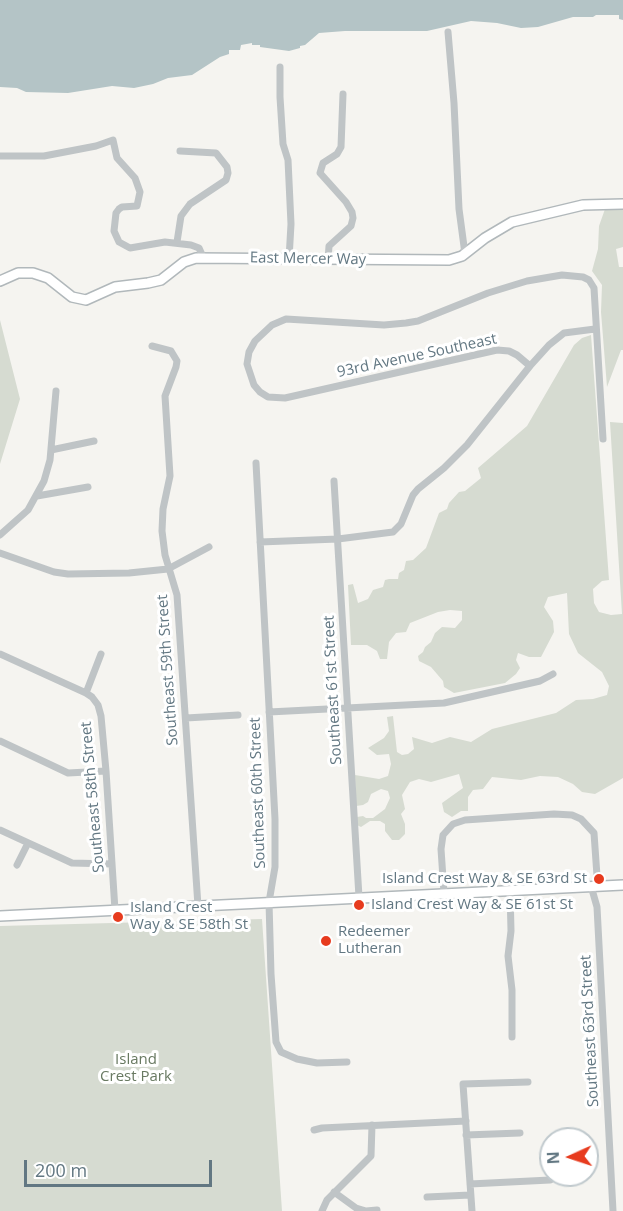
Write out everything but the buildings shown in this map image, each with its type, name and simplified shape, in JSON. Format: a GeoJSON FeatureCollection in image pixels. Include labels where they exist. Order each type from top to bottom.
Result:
{"type":"FeatureCollection","features":[{"type":"Feature","properties":{"kind":"street"},"geometry":{"type":"LineString","coordinates":[[448,32],[459,209],[465,254]]}},
{"type":"Feature","properties":{"kind":"street"},"geometry":{"type":"LineString","coordinates":[[280,67],[282,134],[288,160],[291,213],[289,259]]}},
{"type":"Feature","properties":{"kind":"street"},"geometry":{"type":"LineString","coordinates":[[328,260],[327,251],[331,242],[351,226],[353,218],[346,202],[320,173],[323,163],[337,154],[341,147],[343,94]]}},
{"type":"Feature","properties":{"kind":"street"},"geometry":{"type":"LineString","coordinates":[[0,156],[44,156],[96,146],[113,140],[117,158],[135,178],[140,192],[137,206],[122,207],[116,213],[114,231],[119,242],[130,248],[177,242],[199,248],[203,257]]}},
{"type":"Feature","properties":{"kind":"street"},"geometry":{"type":"LineString","coordinates":[[177,242],[181,216],[190,204],[226,180],[228,173],[227,167],[216,153],[180,151]]}},
{"type":"Feature","properties":{"kind":"street","name":"East Mercer Way"},"geometry":{"type":"LineString","coordinates":[[0,281],[18,273],[33,273],[48,278],[72,297],[86,300],[115,286],[161,280],[184,262],[203,257],[449,260],[465,254],[485,238],[512,222],[583,205],[623,204]]}},
{"type":"Feature","properties":{"kind":"street","name":"93rd Avenue Southeast"},"geometry":{"type":"LineString","coordinates":[[530,366],[509,351],[497,350],[285,398],[275,398],[260,392],[254,385],[247,364],[249,352],[255,341],[272,325],[286,319],[384,325],[406,323],[418,321],[488,293],[527,281],[574,275],[589,280],[594,288],[595,329]]}},
{"type":"Feature","properties":{"kind":"street"},"geometry":{"type":"LineString","coordinates":[[260,542],[388,534],[398,528],[418,489],[444,468],[475,437],[530,366],[549,345],[564,333],[595,329],[603,439]]}},
{"type":"Feature","properties":{"kind":"street","name":"Southeast 59th Street"},"geometry":{"type":"LineString","coordinates":[[152,346],[171,351],[177,361],[165,396],[170,476],[163,509],[162,531],[168,569],[177,595],[198,906]]}},
{"type":"Feature","properties":{"kind":"street"},"geometry":{"type":"LineString","coordinates":[[0,536],[22,517],[37,496],[44,481],[51,450],[56,391]]}},
{"type":"Feature","properties":{"kind":"street"},"geometry":{"type":"LineString","coordinates":[[51,450],[94,441]]}},
{"type":"Feature","properties":{"kind":"street","name":"Southeast 60th Street"},"geometry":{"type":"LineString","coordinates":[[256,463],[275,867],[269,902],[272,984],[278,1048],[284,1054],[308,1062],[347,1062]]}},
{"type":"Feature","properties":{"kind":"street","name":"Southeast 61st Street"},"geometry":{"type":"LineString","coordinates":[[334,481],[358,897]]}},
{"type":"Feature","properties":{"kind":"street"},"geometry":{"type":"LineString","coordinates":[[37,496],[88,487]]}},
{"type":"Feature","properties":{"kind":"street"},"geometry":{"type":"LineString","coordinates":[[0,553],[45,570],[68,574],[129,573],[168,569],[209,547]]}},
{"type":"Feature","properties":{"kind":"street"},"geometry":{"type":"LineString","coordinates":[[0,654],[86,693],[101,654]]}},
{"type":"Feature","properties":{"kind":"street"},"geometry":{"type":"LineString","coordinates":[[269,712],[444,703],[540,681],[553,674]]}},
{"type":"Feature","properties":{"kind":"street","name":"Southeast 58th Street"},"geometry":{"type":"LineString","coordinates":[[86,693],[98,705],[106,771],[115,910]]}},
{"type":"Feature","properties":{"kind":"street"},"geometry":{"type":"LineString","coordinates":[[186,718],[238,715]]}},
{"type":"Feature","properties":{"kind":"street"},"geometry":{"type":"LineString","coordinates":[[0,741],[68,773],[106,771]]}},
{"type":"Feature","properties":{"kind":"street"},"geometry":{"type":"LineString","coordinates":[[444,893],[441,841],[446,830],[453,824],[465,820],[554,814],[572,815],[581,819],[594,833],[597,876]]}},
{"type":"Feature","properties":{"kind":"street"},"geometry":{"type":"LineString","coordinates":[[0,830],[72,863],[112,864]]}},
{"type":"Feature","properties":{"kind":"street"},"geometry":{"type":"LineString","coordinates":[[17,865],[28,843]]}},
{"type":"Feature","properties":{"kind":"street"},"geometry":{"type":"LineString","coordinates":[[0,916],[623,885]]}},
{"type":"Feature","properties":{"kind":"street","name":"Southeast 63rd Street"},"geometry":{"type":"LineString","coordinates":[[591,886],[597,907],[613,1211]]}},
{"type":"Feature","properties":{"kind":"street"},"geometry":{"type":"LineString","coordinates":[[510,890],[511,931],[508,956],[512,990],[512,1037]]}},
{"type":"Feature","properties":{"kind":"street"},"geometry":{"type":"LineString","coordinates":[[472,1211],[463,1083],[528,1082]]}},
{"type":"Feature","properties":{"kind":"street"},"geometry":{"type":"LineString","coordinates":[[314,1130],[465,1121]]}},
{"type":"Feature","properties":{"kind":"street"},"geometry":{"type":"LineString","coordinates":[[322,1211],[334,1192],[371,1156],[372,1125]]}},
{"type":"Feature","properties":{"kind":"street"},"geometry":{"type":"LineString","coordinates":[[466,1135],[520,1133]]}},
{"type":"Feature","properties":{"kind":"street"},"geometry":{"type":"LineString","coordinates":[[470,1184],[539,1181]]}},
{"type":"Feature","properties":{"kind":"street"},"geometry":{"type":"LineString","coordinates":[[334,1192],[356,1208],[366,1211],[377,1210]]}},
{"type":"Feature","properties":{"kind":"street"},"geometry":{"type":"LineString","coordinates":[[427,1197],[470,1195]]}},
{"type":"Feature","properties":{"kind":"green space"},"geometry":{"type":"Polygon","coordinates":[[[605,209],[623,209],[623,247],[616,249],[619,267],[623,267],[623,350],[621,350],[607,387],[601,312],[602,285],[592,271],[598,249],[599,226],[605,209]]]}},
{"type":"Feature","properties":{"kind":"green space"},"geometry":{"type":"Polygon","coordinates":[[[0,320],[20,399],[0,464],[0,320]]]}},
{"type":"Feature","properties":{"kind":"green space"},"geometry":{"type":"Polygon","coordinates":[[[591,335],[609,580],[602,581],[593,589],[594,603],[599,612],[611,615],[622,614],[610,422],[623,423],[623,778],[595,794],[582,792],[573,784],[558,777],[540,776],[521,780],[492,777],[483,789],[473,790],[468,797],[468,811],[461,811],[452,817],[444,812],[442,803],[463,788],[459,774],[431,782],[419,779],[410,782],[402,795],[405,809],[401,814],[405,824],[405,834],[399,840],[392,840],[385,831],[385,824],[380,821],[370,821],[361,827],[357,825],[357,817],[373,818],[385,809],[390,798],[388,791],[381,789],[371,794],[368,802],[356,806],[355,775],[379,779],[388,776],[391,764],[389,754],[377,755],[368,748],[384,738],[389,731],[387,717],[393,716],[397,752],[402,755],[414,749],[412,737],[432,743],[450,737],[471,742],[492,729],[556,713],[576,700],[607,695],[609,686],[602,672],[578,653],[569,634],[567,593],[548,597],[544,607],[553,621],[554,632],[541,657],[529,657],[518,653],[516,660],[520,668],[505,683],[454,693],[444,687],[443,681],[431,667],[419,661],[418,656],[442,627],[455,628],[462,620],[462,611],[438,612],[410,623],[406,632],[396,633],[389,642],[387,659],[380,659],[377,651],[367,645],[351,645],[348,585],[353,584],[358,603],[368,599],[373,590],[383,587],[385,580],[398,579],[399,573],[404,570],[406,561],[413,560],[426,548],[439,513],[447,509],[449,503],[459,492],[465,491],[481,478],[478,468],[527,426],[574,345],[582,338],[591,335]]]}},
{"type":"Feature","properties":{"kind":"green space","name":"Island Crest Park"},"geometry":{"type":"Polygon","coordinates":[[[262,919],[282,1211],[0,1211],[0,926],[262,919]]]}},
{"type":"Feature","properties":{"kind":"shaded area"},"geometry":{"type":"Polygon","coordinates":[[[0,0],[623,0],[623,20],[619,19],[619,15],[596,15],[573,17],[538,27],[521,28],[471,21],[427,31],[319,33],[300,48],[289,51],[260,47],[252,43],[241,45],[240,50],[229,50],[229,54],[220,57],[192,75],[168,78],[134,88],[112,86],[68,93],[26,92],[17,88],[0,87],[0,0]]]}},
{"type":"Feature","properties":{"kind":"place","name":"Island Crest Way & SE 63rd St"},"geometry":{"type":"Point","coordinates":[599,879]}},
{"type":"Feature","properties":{"kind":"place","name":"Island Crest Way & SE 61st St"},"geometry":{"type":"Point","coordinates":[359,905]}},
{"type":"Feature","properties":{"kind":"place","name":"Island Crest Way & SE 58th St"},"geometry":{"type":"Point","coordinates":[118,917]}},
{"type":"Feature","properties":{"kind":"place","name":"Redeemer Lutheran"},"geometry":{"type":"Point","coordinates":[326,941]}}]}
